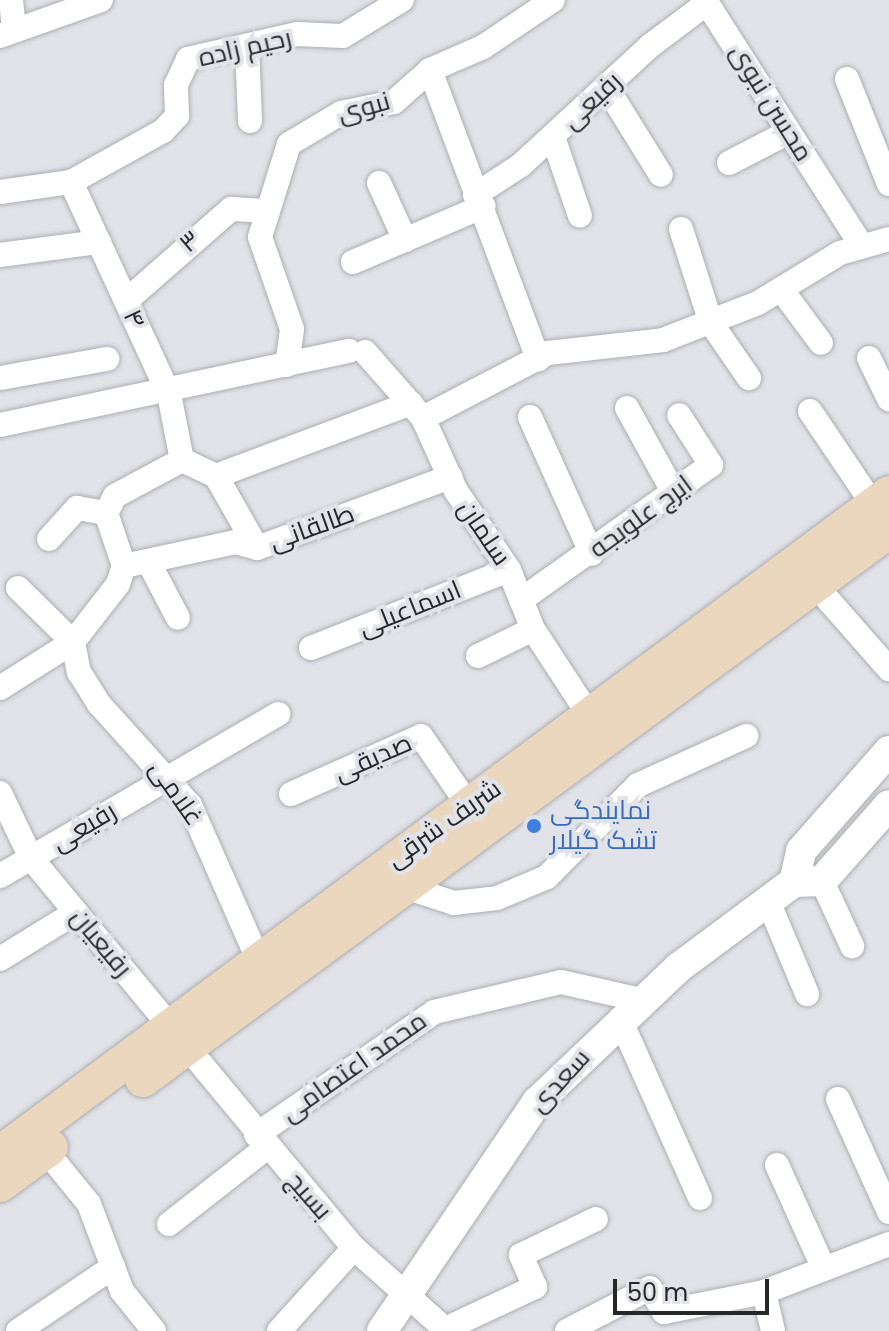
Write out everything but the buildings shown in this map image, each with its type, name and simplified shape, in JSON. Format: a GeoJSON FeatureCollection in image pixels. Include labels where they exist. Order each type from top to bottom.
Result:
{"type":"FeatureCollection","features":[{"type":"Feature","properties":{"kind":"main road","name":"شریف شرقی"},"geometry":{"type":"LineString","coordinates":[[0,1154],[405,887],[816,586],[884,510]]}},
{"type":"Feature","properties":{"kind":"main road","name":"شریف شرقی"},"geometry":{"type":"LineString","coordinates":[[0,1184],[46,1151],[179,1037],[258,959],[884,510]]}},
{"type":"Feature","properties":{"kind":"street"},"geometry":{"type":"LineString","coordinates":[[11,0],[7,33],[101,0]]}},
{"type":"Feature","properties":{"kind":"street","name":"رحیم زاده"},"geometry":{"type":"LineString","coordinates":[[0,192],[71,182],[163,131],[177,116],[176,85],[188,59],[297,34],[343,36],[402,0]]}},
{"type":"Feature","properties":{"kind":"street","name":"نبوی"},"geometry":{"type":"LineString","coordinates":[[287,365],[292,329],[260,237],[289,144],[341,113],[394,102],[430,70],[483,47],[553,0]]}},
{"type":"Feature","properties":{"kind":"street","name":"رفیعی"},"geometry":{"type":"LineString","coordinates":[[353,262],[405,240],[480,200],[706,2]]}},
{"type":"Feature","properties":{"kind":"street","name":"محسن نبوی"},"geometry":{"type":"LineString","coordinates":[[706,2],[785,134],[862,246]]}},
{"type":"Feature","properties":{"kind":"street"},"geometry":{"type":"LineString","coordinates":[[247,46],[250,121]]}},
{"type":"Feature","properties":{"kind":"street"},"geometry":{"type":"LineString","coordinates":[[430,70],[538,359]]}},
{"type":"Feature","properties":{"kind":"street"},"geometry":{"type":"LineString","coordinates":[[847,79],[889,184]]}},
{"type":"Feature","properties":{"kind":"street"},"geometry":{"type":"LineString","coordinates":[[607,88],[661,175]]}},
{"type":"Feature","properties":{"kind":"street"},"geometry":{"type":"LineString","coordinates":[[729,163],[785,134]]}},
{"type":"Feature","properties":{"kind":"street"},"geometry":{"type":"LineString","coordinates":[[553,137],[580,216]]}},
{"type":"Feature","properties":{"kind":"street","name":"۴"},"geometry":{"type":"LineString","coordinates":[[71,182],[169,394],[182,460]]}},
{"type":"Feature","properties":{"kind":"street"},"geometry":{"type":"LineString","coordinates":[[379,183],[405,240]]}},
{"type":"Feature","properties":{"kind":"street","name":"۳"},"geometry":{"type":"LineString","coordinates":[[126,301],[231,209],[267,211]]}},
{"type":"Feature","properties":{"kind":"street"},"geometry":{"type":"LineString","coordinates":[[681,229],[711,323],[749,378]]}},
{"type":"Feature","properties":{"kind":"street"},"geometry":{"type":"LineString","coordinates":[[216,476],[417,411],[574,345],[663,340],[711,323],[862,246],[889,239]]}},
{"type":"Feature","properties":{"kind":"street"},"geometry":{"type":"LineString","coordinates":[[0,255],[99,242]]}},
{"type":"Feature","properties":{"kind":"street"},"geometry":{"type":"LineString","coordinates":[[781,289],[821,343]]}},
{"type":"Feature","properties":{"kind":"street","name":"سلمان"},"geometry":{"type":"LineString","coordinates":[[0,425],[169,394],[357,351],[417,411],[450,477],[509,570],[533,629],[593,721]]}},
{"type":"Feature","properties":{"kind":"street"},"geometry":{"type":"LineString","coordinates":[[869,358],[889,399]]}},
{"type":"Feature","properties":{"kind":"street"},"geometry":{"type":"LineString","coordinates":[[0,378],[107,359]]}},
{"type":"Feature","properties":{"kind":"street"},"geometry":{"type":"LineString","coordinates":[[627,408],[674,493]]}},
{"type":"Feature","properties":{"kind":"street"},"geometry":{"type":"LineString","coordinates":[[810,411],[884,510]]}},
{"type":"Feature","properties":{"kind":"street","name":"ایرج علویجه"},"geometry":{"type":"LineString","coordinates":[[521,600],[592,554],[711,465],[679,415]]}},
{"type":"Feature","properties":{"kind":"street"},"geometry":{"type":"LineString","coordinates":[[530,417],[592,554]]}},
{"type":"Feature","properties":{"kind":"street"},"geometry":{"type":"LineString","coordinates":[[106,513],[124,487],[182,460],[216,476],[257,548]]}},
{"type":"Feature","properties":{"kind":"street","name":"طالقانی"},"geometry":{"type":"LineString","coordinates":[[136,564],[235,542],[257,548],[450,477]]}},
{"type":"Feature","properties":{"kind":"street"},"geometry":{"type":"LineString","coordinates":[[49,539],[77,508],[106,513],[136,564],[178,618]]}},
{"type":"Feature","properties":{"kind":"street"},"geometry":{"type":"LineString","coordinates":[[0,688],[73,642],[136,564]]}},
{"type":"Feature","properties":{"kind":"street","name":"اسماعیلی"},"geometry":{"type":"LineString","coordinates":[[311,648],[509,570]]}},
{"type":"Feature","properties":{"kind":"street"},"geometry":{"type":"LineString","coordinates":[[816,586],[889,669]]}},
{"type":"Feature","properties":{"kind":"street"},"geometry":{"type":"LineString","coordinates":[[18,588],[73,642]]}},
{"type":"Feature","properties":{"kind":"street"},"geometry":{"type":"LineString","coordinates":[[478,656],[533,629]]}},
{"type":"Feature","properties":{"kind":"street","name":"غلامی"},"geometry":{"type":"LineString","coordinates":[[73,642],[79,672],[99,704],[167,776],[232,886],[258,959]]}},
{"type":"Feature","properties":{"kind":"street","name":"رفیعی"},"geometry":{"type":"LineString","coordinates":[[0,876],[278,714]]}},
{"type":"Feature","properties":{"kind":"street","name":"صدیقی"},"geometry":{"type":"LineString","coordinates":[[291,794],[421,736],[469,806]]}},
{"type":"Feature","properties":{"kind":"street"},"geometry":{"type":"LineString","coordinates":[[405,887],[454,903],[497,898],[547,877],[638,785],[746,736]]}},
{"type":"Feature","properties":{"kind":"street"},"geometry":{"type":"LineString","coordinates":[[852,946],[808,881],[801,851],[889,751]]}},
{"type":"Feature","properties":{"kind":"street","name":"رفیعیان"},"geometry":{"type":"LineString","coordinates":[[0,793],[31,858],[179,1037]]}},
{"type":"Feature","properties":{"kind":"street","name":"سعدی"},"geometry":{"type":"LineString","coordinates":[[382,1331],[405,1292],[537,1102],[631,1010],[768,901],[808,881],[889,805]]}},
{"type":"Feature","properties":{"kind":"street"},"geometry":{"type":"LineString","coordinates":[[768,901],[807,994]]}},
{"type":"Feature","properties":{"kind":"street"},"geometry":{"type":"LineString","coordinates":[[0,959],[76,912]]}},
{"type":"Feature","properties":{"kind":"street","name":"محمد اعتصامی"},"geometry":{"type":"LineString","coordinates":[[169,1224],[261,1142],[434,1012],[561,982],[631,1010]]}},
{"type":"Feature","properties":{"kind":"street"},"geometry":{"type":"LineString","coordinates":[[631,1010],[700,1198]]}},
{"type":"Feature","properties":{"kind":"street","name":"بسیج"},"geometry":{"type":"LineString","coordinates":[[179,1037],[261,1142],[354,1248],[443,1329]]}},
{"type":"Feature","properties":{"kind":"street"},"geometry":{"type":"LineString","coordinates":[[838,1099],[889,1212]]}},
{"type":"Feature","properties":{"kind":"street"},"geometry":{"type":"LineString","coordinates":[[46,1151],[89,1204],[113,1267],[154,1331]]}},
{"type":"Feature","properties":{"kind":"street"},"geometry":{"type":"LineString","coordinates":[[777,1165],[824,1269]]}},
{"type":"Feature","properties":{"kind":"street"},"geometry":{"type":"LineString","coordinates":[[443,1329],[535,1287],[521,1255],[596,1219]]}},
{"type":"Feature","properties":{"kind":"street"},"geometry":{"type":"LineString","coordinates":[[567,1331],[650,1288],[664,1312],[764,1292],[889,1244]]}},
{"type":"Feature","properties":{"kind":"street"},"geometry":{"type":"LineString","coordinates":[[279,1331],[354,1248]]}},
{"type":"Feature","properties":{"kind":"street"},"geometry":{"type":"LineString","coordinates":[[18,1331],[113,1267]]}},
{"type":"Feature","properties":{"kind":"street"},"geometry":{"type":"LineString","coordinates":[[764,1292],[773,1331]]}},
{"type":"Feature","properties":{"kind":"place","name":"نمایندگی تشک گیلار"},"geometry":{"type":"Point","coordinates":[534,826]}}]}
